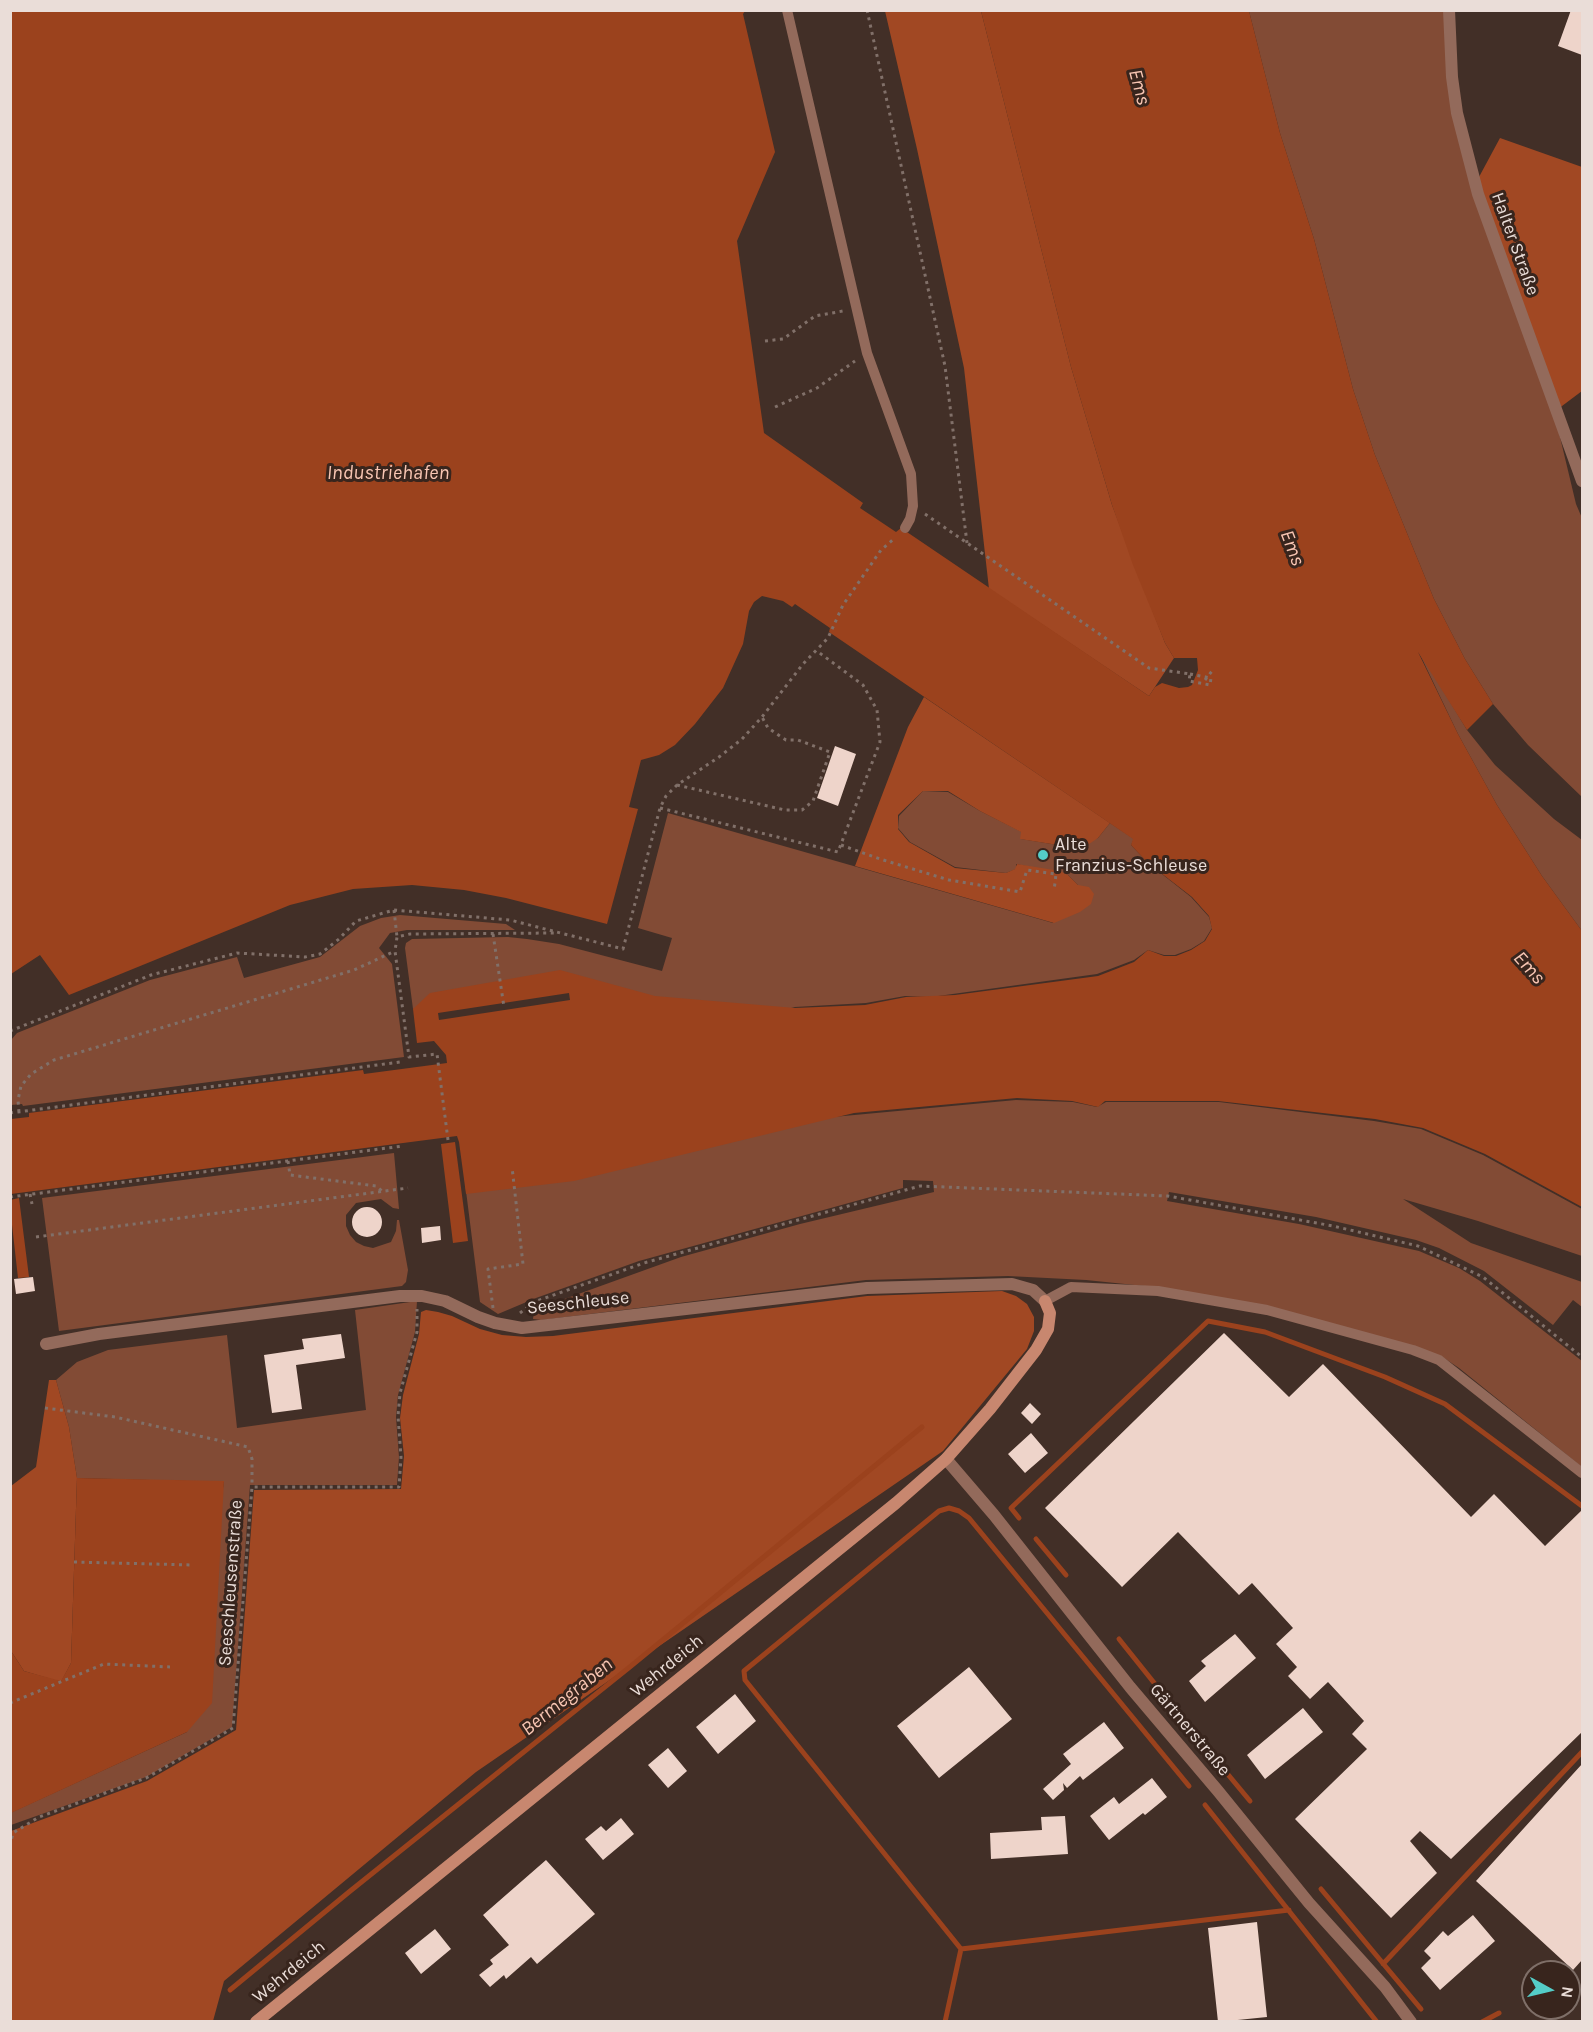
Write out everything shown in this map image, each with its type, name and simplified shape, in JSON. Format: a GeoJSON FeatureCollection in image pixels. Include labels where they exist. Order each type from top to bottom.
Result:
{"type":"FeatureCollection","features":[{"type":"Feature","properties":{"kind":"street","name":"Halter Straße"},"geometry":{"type":"LineString","coordinates":[[1449,10],[1452,77],[1457,113],[1478,194],[1582,481]]}},
{"type":"Feature","properties":{"kind":"street","name":"Seeschleuse"},"geometry":{"type":"LineString","coordinates":[[46,1344],[99,1334],[400,1296],[422,1296],[446,1301],[478,1317],[522,1328],[867,1288],[1012,1284],[1033,1290],[1045,1300]]}},
{"type":"Feature","properties":{"kind":"street","name":"Wehrdeich"},"geometry":{"type":"LineString","coordinates":[[256,2022],[896,1503],[946,1459],[990,1409],[1036,1350],[1048,1329],[1050,1313],[1045,1300]]}},
{"type":"Feature","properties":{"kind":"street","name":"Gärtnerstraße"},"geometry":{"type":"LineString","coordinates":[[946,1459],[994,1515],[1130,1687],[1309,1903],[1384,1987],[1411,2022]]}},
{"type":"Feature","properties":{"kind":"lane"},"geometry":{"type":"LineString","coordinates":[[787,10],[867,353],[911,474],[913,506],[905,528]]}},
{"type":"Feature","properties":{"kind":"lane"},"geometry":{"type":"LineString","coordinates":[[1045,1300],[1071,1287],[1158,1291],[1266,1310],[1413,1350],[1439,1360],[1582,1473]]}},
{"type":"Feature","properties":{"kind":"path"},"geometry":{"type":"LineString","coordinates":[[867,10],[945,366],[967,543]]}},
{"type":"Feature","properties":{"kind":"path"},"geometry":{"type":"LineString","coordinates":[[765,341],[783,339],[815,316],[856,309]]}},
{"type":"Feature","properties":{"kind":"path"},"geometry":{"type":"LineString","coordinates":[[776,407],[817,388],[867,353]]}},
{"type":"Feature","properties":{"kind":"path"},"geometry":{"type":"LineString","coordinates":[[913,506],[1149,668],[1190,674],[1211,678],[1210,685],[1189,681],[1190,674]]}},
{"type":"Feature","properties":{"kind":"path"},"geometry":{"type":"LineString","coordinates":[[10,1031],[151,975],[226,955],[257,953],[305,957],[320,954],[356,921],[394,910],[504,919],[623,949],[660,808],[666,796],[677,785],[741,739],[762,717],[803,664],[828,638],[843,605],[881,550],[905,528]]}},
{"type":"Feature","properties":{"kind":"path"},"geometry":{"type":"LineString","coordinates":[[660,808],[838,852],[880,742],[877,711],[863,685],[817,651]]}},
{"type":"Feature","properties":{"kind":"path"},"geometry":{"type":"LineString","coordinates":[[1205,680],[1212,671]]}},
{"type":"Feature","properties":{"kind":"path"},"geometry":{"type":"LineString","coordinates":[[677,785],[785,810],[802,810],[813,801],[830,752],[798,741],[786,740],[768,728],[762,717]]}},
{"type":"Feature","properties":{"kind":"path"},"geometry":{"type":"LineString","coordinates":[[841,845],[880,860],[949,880],[1020,892],[1027,870],[1056,874],[1054,891]]}},
{"type":"Feature","properties":{"kind":"path"},"geometry":{"type":"LineString","coordinates":[[394,910],[397,936],[395,951],[409,1057],[437,1054],[448,1140]]}},
{"type":"Feature","properties":{"kind":"path"},"geometry":{"type":"LineString","coordinates":[[397,936],[559,933]]}},
{"type":"Feature","properties":{"kind":"path"},"geometry":{"type":"LineString","coordinates":[[493,934],[504,1007]]}},
{"type":"Feature","properties":{"kind":"path"},"geometry":{"type":"LineString","coordinates":[[19,1112],[18,1100],[21,1086],[31,1074],[54,1060],[354,970],[395,951]]}},
{"type":"Feature","properties":{"kind":"path"},"geometry":{"type":"LineString","coordinates":[[10,1113],[400,1062]]}},
{"type":"Feature","properties":{"kind":"path"},"geometry":{"type":"LineString","coordinates":[[10,1197],[403,1146]]}},
{"type":"Feature","properties":{"kind":"path"},"geometry":{"type":"LineString","coordinates":[[288,1161],[290,1175],[375,1186],[383,1192]]}},
{"type":"Feature","properties":{"kind":"path"},"geometry":{"type":"LineString","coordinates":[[512,1167],[523,1264],[488,1269],[500,1324],[534,1302],[644,1263],[920,1186],[1168,1196],[1333,1226],[1418,1246],[1483,1276],[1582,1357]]}},
{"type":"Feature","properties":{"kind":"path"},"geometry":{"type":"LineString","coordinates":[[36,1237],[408,1188]]}},
{"type":"Feature","properties":{"kind":"path"},"geometry":{"type":"LineString","coordinates":[[30,1194],[32,1204]]}},
{"type":"Feature","properties":{"kind":"path","name":"Seeschleusenstraße"},"geometry":{"type":"LineString","coordinates":[[10,1846],[13,1833],[39,1817],[146,1779],[233,1728],[252,1487],[399,1487],[400,1393],[417,1332],[417,1308],[422,1296]]}},
{"type":"Feature","properties":{"kind":"path"},"geometry":{"type":"LineString","coordinates":[[45,1408],[115,1417],[248,1448],[252,1459],[252,1487]]}},
{"type":"Feature","properties":{"kind":"path"},"geometry":{"type":"LineString","coordinates":[[74,1562],[192,1565]]}},
{"type":"Feature","properties":{"kind":"path"},"geometry":{"type":"LineString","coordinates":[[10,1703],[104,1664],[170,1666]]}},
{"type":"Feature","properties":{"kind":"shaded area"},"geometry":{"type":"Polygon","coordinates":[[[885,11],[981,11],[1071,367],[1112,505],[1165,643],[1174,658],[1149,696],[989,589],[964,368],[885,11]]]}},
{"type":"Feature","properties":{"kind":"shaded area"},"geometry":{"type":"Polygon","coordinates":[[[1249,11],[1445,11],[1452,115],[1554,412],[1576,504],[1582,518],[1582,797],[1528,745],[1493,704],[1465,659],[1434,599],[1375,455],[1353,389],[1314,239],[1280,133],[1249,11]]]}},
{"type":"Feature","properties":{"kind":"shaded area"},"geometry":{"type":"Polygon","coordinates":[[[1500,138],[1582,167],[1582,391],[1554,412],[1472,190],[1500,138]]]}},
{"type":"Feature","properties":{"kind":"shaded area"},"geometry":{"type":"Polygon","coordinates":[[[1415,644],[1467,730],[1495,765],[1554,819],[1582,840],[1582,931],[1542,876],[1497,805],[1458,734],[1415,644]]]}},
{"type":"Feature","properties":{"kind":"shaded area"},"geometry":{"type":"Polygon","coordinates":[[[924,697],[1110,823],[1098,838],[1089,844],[1064,846],[1020,839],[1021,832],[948,791],[923,791],[898,815],[898,829],[909,842],[955,868],[1006,873],[1015,869],[1017,864],[1060,871],[1078,885],[1089,887],[1094,894],[1091,904],[1080,912],[1054,923],[855,866],[908,727],[924,697]]]}},
{"type":"Feature","properties":{"kind":"shaded area"},"geometry":{"type":"Polygon","coordinates":[[[923,791],[948,792],[1022,832],[1021,839],[1077,846],[1098,838],[1110,823],[1134,839],[1131,845],[1148,863],[1191,897],[1209,917],[1212,928],[1204,941],[1191,949],[1175,955],[1164,955],[1148,950],[1134,960],[1097,974],[931,997],[905,996],[866,1003],[795,1007],[753,1018],[544,988],[413,1009],[405,948],[406,943],[412,939],[508,937],[527,939],[559,944],[662,971],[672,938],[638,928],[668,813],[1053,923],[1078,885],[1068,875],[1016,864],[1016,869],[1006,873],[955,867],[910,842],[898,828],[899,816],[923,791]]]}},
{"type":"Feature","properties":{"kind":"shaded area"},"geometry":{"type":"Polygon","coordinates":[[[400,915],[506,924],[515,930],[407,930],[390,933],[379,948],[392,964],[404,1057],[23,1106],[22,1104],[11,1105],[11,1040],[17,1033],[150,980],[237,957],[244,978],[320,957],[360,926],[381,918],[400,915]]]}},
{"type":"Feature","properties":{"kind":"shaded area"},"geometry":{"type":"Polygon","coordinates":[[[1016,1100],[1073,1102],[1097,1107],[1106,1102],[1219,1102],[1421,1129],[1483,1155],[1582,1209],[1582,1256],[1403,1199],[1471,1243],[1582,1282],[1582,1307],[1573,1300],[1553,1325],[1484,1271],[1439,1248],[1416,1240],[1316,1217],[1169,1192],[1167,1201],[1299,1224],[1419,1251],[1459,1268],[1480,1281],[1582,1361],[1582,1467],[1441,1356],[1154,1287],[1086,1280],[1008,1276],[866,1280],[541,1320],[533,1319],[534,1310],[681,1257],[800,1224],[934,1192],[933,1181],[903,1180],[903,1188],[639,1261],[498,1314],[480,1302],[465,1183],[693,1130],[1016,1100]]]}},
{"type":"Feature","properties":{"kind":"shaded area"},"geometry":{"type":"Polygon","coordinates":[[[394,1153],[399,1209],[393,1208],[381,1199],[356,1203],[346,1215],[346,1226],[356,1242],[373,1248],[391,1242],[396,1231],[397,1220],[399,1220],[408,1270],[406,1282],[402,1286],[59,1331],[42,1198],[394,1153]]]}},
{"type":"Feature","properties":{"kind":"shaded area"},"geometry":{"type":"Polygon","coordinates":[[[1002,1291],[1016,1296],[1027,1304],[1034,1317],[1034,1331],[1027,1349],[943,1451],[476,1772],[224,1981],[213,2021],[11,2021],[11,1831],[147,1781],[236,1730],[254,1490],[401,1489],[404,1456],[400,1418],[403,1395],[419,1334],[421,1312],[426,1310],[438,1312],[480,1329],[502,1335],[526,1337],[553,1336],[867,1296],[1002,1291]]]}},
{"type":"Feature","properties":{"kind":"shaded area"},"geometry":{"type":"Polygon","coordinates":[[[417,1301],[415,1332],[398,1395],[397,1485],[250,1485],[232,1727],[146,1777],[11,1825],[10,1813],[187,1732],[224,1482],[77,1478],[69,1427],[56,1380],[77,1362],[108,1350],[227,1335],[237,1428],[366,1410],[355,1310],[417,1301]]]}},
{"type":"Feature","properties":{"kind":"shaded area"},"geometry":{"type":"Polygon","coordinates":[[[49,1380],[56,1380],[69,1427],[77,1478],[71,1663],[61,1682],[24,1671],[11,1651],[11,1486],[36,1467],[49,1380]]]}},
{"type":"Feature","properties":{"kind":"water"},"geometry":{"type":"Polygon","coordinates":[[[11,11],[745,11],[743,14],[775,152],[737,241],[764,433],[863,503],[860,508],[896,532],[901,528],[1149,696],[1155,687],[1162,683],[1179,688],[1192,685],[1198,670],[1197,658],[1174,658],[1165,643],[1133,565],[1112,505],[1071,367],[981,11],[1249,11],[1280,133],[1314,239],[1353,389],[1375,455],[1434,599],[1465,659],[1493,704],[1467,730],[1418,652],[1458,734],[1497,805],[1542,876],[1582,931],[1582,1207],[1485,1154],[1423,1128],[1375,1119],[1218,1101],[1105,1101],[1098,1107],[1072,1101],[1017,1098],[854,1113],[574,1181],[466,1194],[457,1136],[11,1194],[11,1119],[29,1117],[29,1113],[363,1070],[364,1074],[447,1063],[446,1055],[434,1041],[417,1043],[413,1009],[430,993],[560,970],[655,996],[795,1008],[865,1005],[906,997],[955,995],[1098,976],[1134,962],[1148,950],[1164,956],[1176,956],[1191,950],[1205,941],[1212,929],[1209,916],[1192,897],[1148,863],[1131,845],[1133,839],[829,632],[830,628],[795,604],[792,607],[783,601],[762,596],[754,602],[749,611],[743,644],[723,688],[675,745],[659,755],[641,760],[629,807],[638,809],[607,924],[506,898],[464,890],[412,885],[353,889],[290,905],[69,995],[40,955],[11,974],[11,11]]]}},
{"type":"Feature","properties":{"kind":"water"},"geometry":{"type":"Polygon","coordinates":[[[455,1142],[468,1241],[453,1243],[441,1144],[455,1142]]]}},
{"type":"Feature","properties":{"kind":"water"},"geometry":{"type":"Polygon","coordinates":[[[19,1198],[29,1277],[18,1278],[10,1200],[19,1198]]]}},
{"type":"Feature","properties":{"kind":"water"},"geometry":{"type":"Polygon","coordinates":[[[77,1478],[224,1481],[212,1703],[187,1732],[11,1813],[11,1651],[24,1671],[61,1681],[71,1663],[77,1478]]]}},
{"type":"Feature","properties":{"kind":"pier"},"geometry":{"type":"Polygon","coordinates":[[[569,993],[570,1000],[439,1020],[438,1013],[569,993]]]}},
{"type":"Feature","properties":{"kind":"building"},"geometry":{"type":"Polygon","coordinates":[[[1571,10],[1582,10],[1582,55],[1558,46],[1571,10]]]}},
{"type":"Feature","properties":{"kind":"building"},"geometry":{"type":"Polygon","coordinates":[[[835,746],[856,754],[838,806],[817,798],[835,746]]]}},
{"type":"Feature","properties":{"kind":"building"},"geometry":{"type":"Polygon","coordinates":[[[367,1207],[378,1211],[382,1222],[378,1233],[367,1237],[356,1233],[352,1222],[356,1211],[367,1207]]]}},
{"type":"Feature","properties":{"kind":"building"},"geometry":{"type":"Polygon","coordinates":[[[440,1226],[441,1240],[422,1243],[421,1228],[440,1226]]]}},
{"type":"Feature","properties":{"kind":"building"},"geometry":{"type":"Polygon","coordinates":[[[33,1277],[35,1291],[16,1294],[14,1279],[33,1277]]]}},
{"type":"Feature","properties":{"kind":"building"},"geometry":{"type":"Polygon","coordinates":[[[1224,1333],[1289,1397],[1323,1364],[1471,1517],[1494,1494],[1545,1546],[1582,1510],[1582,1732],[1451,1859],[1420,1831],[1410,1841],[1437,1873],[1391,1918],[1295,1819],[1367,1749],[1352,1734],[1364,1721],[1328,1682],[1310,1699],[1288,1676],[1297,1667],[1276,1644],[1293,1628],[1252,1583],[1239,1595],[1178,1532],[1122,1587],[1045,1508],[1224,1333]]]}},
{"type":"Feature","properties":{"kind":"building"},"geometry":{"type":"Polygon","coordinates":[[[341,1334],[345,1358],[296,1365],[302,1409],[272,1413],[264,1355],[304,1349],[302,1339],[341,1334]]]}},
{"type":"Feature","properties":{"kind":"building"},"geometry":{"type":"Polygon","coordinates":[[[1030,1403],[1041,1414],[1032,1424],[1021,1413],[1030,1403]]]}},
{"type":"Feature","properties":{"kind":"building"},"geometry":{"type":"Polygon","coordinates":[[[1031,1433],[1048,1453],[1025,1473],[1008,1454],[1031,1433]]]}},
{"type":"Feature","properties":{"kind":"building"},"geometry":{"type":"Polygon","coordinates":[[[1235,1634],[1256,1658],[1205,1702],[1189,1681],[1206,1666],[1201,1661],[1235,1634]]]}},
{"type":"Feature","properties":{"kind":"building"},"geometry":{"type":"Polygon","coordinates":[[[969,1667],[1012,1719],[939,1778],[897,1726],[969,1667]]]}},
{"type":"Feature","properties":{"kind":"building"},"geometry":{"type":"Polygon","coordinates":[[[735,1694],[756,1721],[718,1754],[696,1727],[735,1694]]]}},
{"type":"Feature","properties":{"kind":"building"},"geometry":{"type":"Polygon","coordinates":[[[1303,1708],[1323,1732],[1265,1779],[1247,1755],[1303,1708]]]}},
{"type":"Feature","properties":{"kind":"building"},"geometry":{"type":"Polygon","coordinates":[[[1104,1722],[1124,1748],[1083,1780],[1080,1776],[1067,1788],[1063,1783],[1064,1790],[1053,1800],[1043,1789],[1071,1764],[1063,1754],[1104,1722]]]}},
{"type":"Feature","properties":{"kind":"building"},"geometry":{"type":"Polygon","coordinates":[[[668,1748],[687,1771],[668,1788],[648,1765],[668,1748]]]}},
{"type":"Feature","properties":{"kind":"building"},"geometry":{"type":"Polygon","coordinates":[[[1582,1764],[1581,1961],[1562,1960],[1476,1881],[1582,1764]]]}},
{"type":"Feature","properties":{"kind":"building"},"geometry":{"type":"Polygon","coordinates":[[[1152,1778],[1167,1797],[1109,1840],[1090,1816],[1114,1797],[1119,1804],[1152,1778]]]}},
{"type":"Feature","properties":{"kind":"building"},"geometry":{"type":"Polygon","coordinates":[[[1065,1816],[1068,1854],[991,1859],[990,1833],[1042,1830],[1041,1817],[1065,1816]]]}},
{"type":"Feature","properties":{"kind":"building"},"geometry":{"type":"Polygon","coordinates":[[[621,1818],[634,1834],[603,1860],[585,1839],[601,1826],[606,1831],[621,1818]]]}},
{"type":"Feature","properties":{"kind":"building"},"geometry":{"type":"Polygon","coordinates":[[[546,1860],[595,1914],[537,1964],[531,1957],[506,1979],[504,1975],[490,1987],[479,1975],[493,1964],[490,1960],[509,1945],[483,1915],[546,1860]]]}},
{"type":"Feature","properties":{"kind":"building"},"geometry":{"type":"Polygon","coordinates":[[[1473,1915],[1495,1941],[1440,1990],[1421,1968],[1431,1958],[1424,1951],[1443,1931],[1448,1936],[1473,1915]]]}},
{"type":"Feature","properties":{"kind":"building"},"geometry":{"type":"Polygon","coordinates":[[[1257,1922],[1267,2017],[1218,2022],[1208,1928],[1257,1922]]]}},
{"type":"Feature","properties":{"kind":"building"},"geometry":{"type":"Polygon","coordinates":[[[435,1929],[451,1949],[421,1974],[405,1953],[435,1929]]]}},
{"type":"Feature","properties":{"kind":"waterway"},"geometry":{"type":"LineString","coordinates":[[1019,1518],[1011,1508],[1208,1321],[1265,1332],[1385,1377],[1445,1404],[1582,1506]]}},
{"type":"Feature","properties":{"kind":"waterway","name":"Bermegraben"},"geometry":{"type":"LineString","coordinates":[[230,1990],[922,1427]]}},
{"type":"Feature","properties":{"kind":"waterway"},"geometry":{"type":"LineString","coordinates":[[945,2022],[961,1949],[745,1680],[744,1671],[939,1511],[949,1508],[969,1518],[1189,1786]]}},
{"type":"Feature","properties":{"kind":"waterway"},"geometry":{"type":"LineString","coordinates":[[1036,1539],[1066,1575]]}},
{"type":"Feature","properties":{"kind":"waterway"},"geometry":{"type":"LineString","coordinates":[[1119,1639],[1187,1724]]}},
{"type":"Feature","properties":{"kind":"waterway"},"geometry":{"type":"LineString","coordinates":[[1383,1964],[1582,1752]]}},
{"type":"Feature","properties":{"kind":"waterway"},"geometry":{"type":"LineString","coordinates":[[1216,1760],[1250,1801]]}},
{"type":"Feature","properties":{"kind":"waterway"},"geometry":{"type":"LineString","coordinates":[[1205,1805],[1377,2022]]}},
{"type":"Feature","properties":{"kind":"waterway"},"geometry":{"type":"LineString","coordinates":[[1321,1889],[1421,2009]]}},
{"type":"Feature","properties":{"kind":"waterway"},"geometry":{"type":"LineString","coordinates":[[961,1949],[1289,1910]]}},
{"type":"Feature","properties":{"kind":"waterway"},"geometry":{"type":"LineString","coordinates":[[1482,2022],[1499,2013]]}},
{"type":"Feature","properties":{"kind":"place","name":"Alte Franzius-Schleuse"},"geometry":{"type":"Point","coordinates":[1043,855]}},
{"type":"Feature","properties":{"kind":"water label","name":"Ems"},"geometry":{"type":"Point","coordinates":[1139,87]}},
{"type":"Feature","properties":{"kind":"water label","name":"Industriehafen"},"geometry":{"type":"Point","coordinates":[388,473]}},
{"type":"Feature","properties":{"kind":"water label","name":"Ems"},"geometry":{"type":"Point","coordinates":[1292,548]}},
{"type":"Feature","properties":{"kind":"water label","name":"Ems"},"geometry":{"type":"Point","coordinates":[1529,968]}}]}
